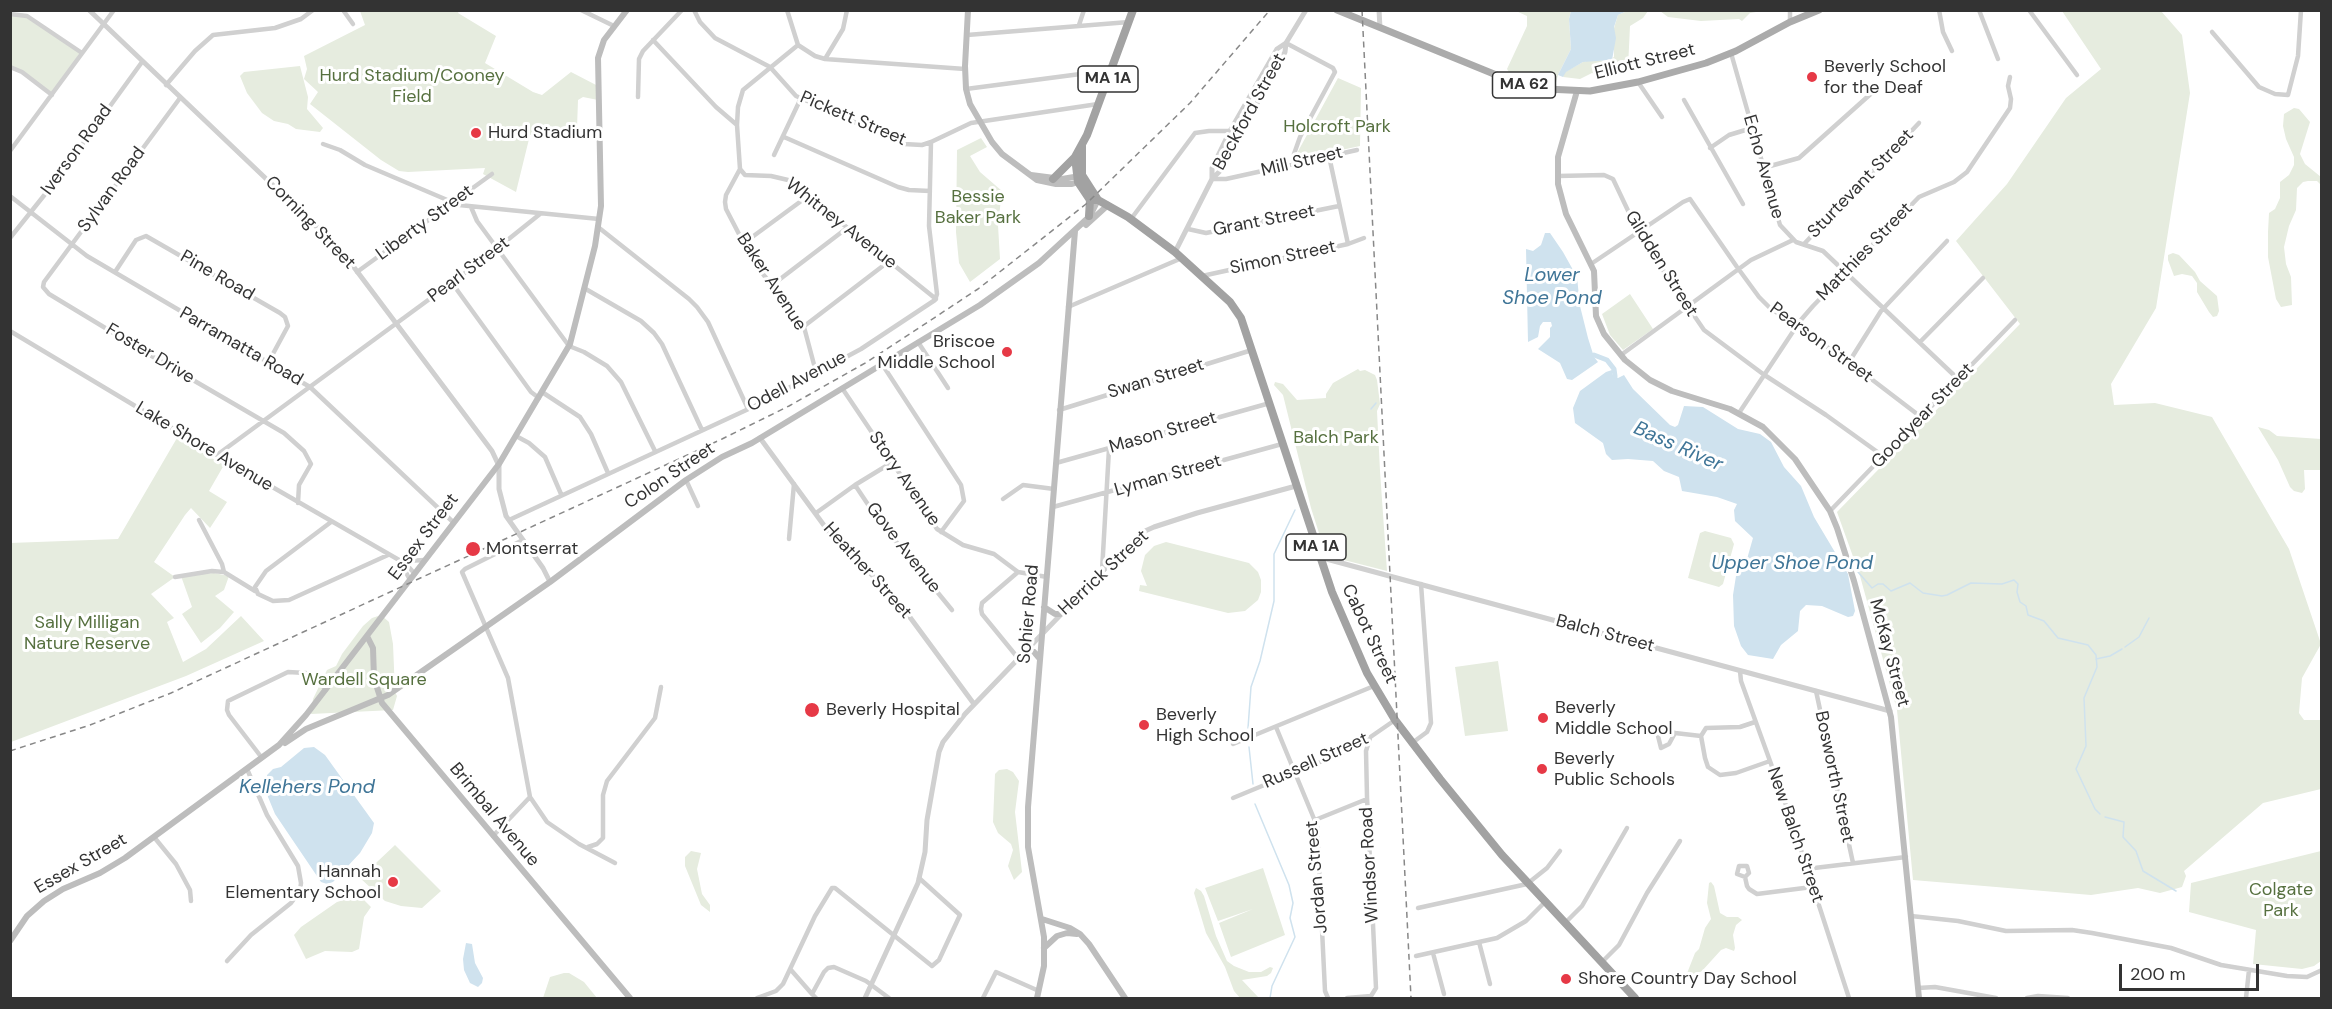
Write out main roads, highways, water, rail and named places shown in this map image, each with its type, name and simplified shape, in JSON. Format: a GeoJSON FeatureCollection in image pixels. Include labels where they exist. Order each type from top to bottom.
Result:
{"type":"FeatureCollection","features":[{"type":"Feature","properties":{"kind":"highway","name":"MA 1A"},"geometry":{"type":"LineString","coordinates":[[1080,179],[1076,157],[1133,10]]}},
{"type":"Feature","properties":{"kind":"highway","name":"MA 1A"},"geometry":{"type":"LineString","coordinates":[[1080,179],[1082,146]]}},
{"type":"Feature","properties":{"kind":"highway"},"geometry":{"type":"LineString","coordinates":[[1053,179],[1076,157]]}},
{"type":"Feature","properties":{"kind":"highway","name":"Cabot Street"},"geometry":{"type":"LineString","coordinates":[[1080,179],[1094,200],[1108,205],[1131,219],[1175,252],[1239,314],[1253,349],[1319,557],[1374,686],[1395,720],[1471,819],[1527,884],[1635,999]]}},
{"type":"Feature","properties":{"kind":"highway"},"geometry":{"type":"LineString","coordinates":[[1089,216],[1094,200]]}},
{"type":"Feature","properties":{"kind":"main road","name":"Essex Street"},"geometry":{"type":"LineString","coordinates":[[10,941],[27,916],[44,901],[63,889],[110,868],[279,745],[306,716],[498,464],[569,346],[599,219],[602,171],[597,69],[600,49],[627,10]]}},
{"type":"Feature","properties":{"kind":"main road"},"geometry":{"type":"LineString","coordinates":[[968,10],[966,89],[970,104],[992,142],[1002,154],[1037,180],[1064,184],[1080,179]]}},
{"type":"Feature","properties":{"kind":"main road","name":"Elliott Street"},"geometry":{"type":"LineString","coordinates":[[1337,10],[1516,83],[1546,89],[1577,91],[1604,89],[1638,82],[1706,63],[1820,10]]}},
{"type":"Feature","properties":{"kind":"main road","name":"McKay Street"},"geometry":{"type":"LineString","coordinates":[[1577,91],[1562,138],[1558,157],[1558,176],[1566,214],[1591,264],[1596,282],[1599,324],[1621,355],[1643,375],[1666,389],[1739,413],[1763,428],[1788,450],[1830,511],[1848,559],[1890,711],[1919,999]]}},
{"type":"Feature","properties":{"kind":"main road"},"geometry":{"type":"LineString","coordinates":[[1031,175],[1053,179],[1080,179]]}},
{"type":"Feature","properties":{"kind":"main road","name":"Colon Street"},"geometry":{"type":"LineString","coordinates":[[1076,229],[1086,225],[1108,205]]}},
{"type":"Feature","properties":{"kind":"main road","name":"Colon Street"},"geometry":{"type":"LineString","coordinates":[[279,745],[317,725],[380,698],[550,582],[686,480],[722,457],[760,438],[1020,278],[1089,216]]}},
{"type":"Feature","properties":{"kind":"main road","name":"Sohier Road"},"geometry":{"type":"LineString","coordinates":[[1037,999],[1044,966],[1044,949],[1042,919],[1027,838],[1041,632],[1076,229]]}},
{"type":"Feature","properties":{"kind":"main road"},"geometry":{"type":"LineString","coordinates":[[1044,607],[1055,614],[1060,614]]}},
{"type":"Feature","properties":{"kind":"main road","name":"Brimbal Avenue"},"geometry":{"type":"LineString","coordinates":[[367,636],[373,648],[374,678],[380,698],[391,715],[630,999]]}},
{"type":"Feature","properties":{"kind":"main road"},"geometry":{"type":"LineString","coordinates":[[1025,650],[1034,652],[1040,659]]}},
{"type":"Feature","properties":{"kind":"main road"},"geometry":{"type":"LineString","coordinates":[[306,716],[317,725]]}},
{"type":"Feature","properties":{"kind":"main road"},"geometry":{"type":"LineString","coordinates":[[1042,919],[1070,928],[1080,934],[1125,999]]}},
{"type":"Feature","properties":{"kind":"main road"},"geometry":{"type":"LineString","coordinates":[[1044,949],[1057,936],[1067,933],[1080,934]]}},
{"type":"Feature","properties":{"kind":"water"},"geometry":{"type":"Polygon","coordinates":[[[1571,11],[1627,11],[1618,15],[1614,27],[1616,38],[1612,60],[1583,62],[1566,72],[1563,77],[1558,75],[1571,49],[1569,19],[1571,11]]]}},
{"type":"Feature","properties":{"kind":"water","name":"Lower Shoe Pond"},"geometry":{"type":"Polygon","coordinates":[[[1545,233],[1550,233],[1577,277],[1580,306],[1594,357],[1598,362],[1572,380],[1567,379],[1560,363],[1538,349],[1550,337],[1551,322],[1543,322],[1538,337],[1528,342],[1526,249],[1533,251],[1541,245],[1545,233]]]}},
{"type":"Feature","properties":{"kind":"water","name":"Upper Shoe Pond"},"geometry":{"type":"Polygon","coordinates":[[[1612,370],[1612,374],[1618,378],[1624,375],[1633,389],[1670,425],[1675,427],[1678,425],[1684,406],[1703,407],[1738,429],[1760,434],[1771,442],[1784,467],[1801,486],[1814,517],[1848,574],[1855,611],[1853,616],[1848,617],[1822,606],[1806,605],[1800,611],[1798,631],[1781,645],[1773,659],[1748,655],[1741,646],[1734,626],[1733,595],[1736,576],[1747,559],[1753,538],[1735,521],[1734,510],[1737,504],[1717,497],[1682,491],[1679,477],[1664,471],[1653,461],[1612,460],[1606,454],[1603,443],[1575,423],[1573,408],[1580,391],[1612,370]]]}},
{"type":"Feature","properties":{"kind":"water","name":"Kellehers Pond"},"geometry":{"type":"Polygon","coordinates":[[[314,747],[325,755],[374,823],[372,833],[360,853],[333,882],[327,884],[321,882],[275,814],[266,785],[267,775],[273,769],[281,767],[304,748],[314,747]]]}},
{"type":"Feature","properties":{"kind":"water"},"geometry":{"type":"Polygon","coordinates":[[[466,943],[472,944],[475,963],[483,978],[478,987],[470,983],[464,970],[463,959],[466,943]]]}},
{"type":"Feature","properties":{"kind":"waterway","name":"Bass River"},"geometry":{"type":"LineString","coordinates":[[1594,355],[1607,360],[1614,369],[1615,376]]}},
{"type":"Feature","properties":{"kind":"waterway"},"geometry":{"type":"LineString","coordinates":[[1371,409],[1376,403]]}},
{"type":"Feature","properties":{"kind":"waterway"},"geometry":{"type":"LineString","coordinates":[[1248,728],[1251,687],[1260,661],[1274,601],[1274,554],[1295,510]]}},
{"type":"Feature","properties":{"kind":"waterway","name":"Bass River"},"geometry":{"type":"LineString","coordinates":[[1858,572],[1872,588],[1883,584],[1891,591],[1910,583],[1923,593],[1942,596],[1971,583],[2002,584],[2014,580],[2018,584],[2017,592],[2020,602],[2026,606],[2028,615],[2044,621],[2058,638],[2088,645],[2096,655],[2097,667],[2084,698],[2086,746],[2076,769],[2095,809],[2100,814]]}},
{"type":"Feature","properties":{"kind":"waterway"},"geometry":{"type":"LineString","coordinates":[[2125,647],[2139,637],[2149,618]]}},
{"type":"Feature","properties":{"kind":"waterway"},"geometry":{"type":"LineString","coordinates":[[2096,659],[2110,656],[2122,649]]}},
{"type":"Feature","properties":{"kind":"waterway"},"geometry":{"type":"LineString","coordinates":[[1249,747],[1253,784]]}},
{"type":"Feature","properties":{"kind":"waterway"},"geometry":{"type":"LineString","coordinates":[[1255,804],[1289,885],[1293,903],[1290,918],[1295,937],[1272,986],[1270,998]]}},
{"type":"Feature","properties":{"kind":"waterway","name":"Bass River"},"geometry":{"type":"LineString","coordinates":[[2105,817],[2124,822],[2123,837],[2136,851],[2143,871],[2176,891]]}},
{"type":"Feature","properties":{"kind":"railway"},"geometry":{"type":"LineString","coordinates":[[10,751],[90,725],[171,693],[722,439],[789,406],[867,362],[978,289],[1086,204],[1190,103],[1270,10]]}},
{"type":"Feature","properties":{"kind":"railway"},"geometry":{"type":"LineString","coordinates":[[1362,10],[1411,998]]}},
{"type":"Feature","properties":{"kind":"place","name":"Beverly School for the Deaf"},"geometry":{"type":"Point","coordinates":[1812,77]}},
{"type":"Feature","properties":{"kind":"place","name":"Hurd Stadium"},"geometry":{"type":"Point","coordinates":[476,133]}},
{"type":"Feature","properties":{"kind":"place","name":"Briscoe Middle School"},"geometry":{"type":"Point","coordinates":[1007,352]}},
{"type":"Feature","properties":{"kind":"place","name":"Montserrat"},"geometry":{"type":"Point","coordinates":[473,549]}},
{"type":"Feature","properties":{"kind":"place","name":"Beverly Hospital"},"geometry":{"type":"Point","coordinates":[812,710]}},
{"type":"Feature","properties":{"kind":"place","name":"Beverly Middle School"},"geometry":{"type":"Point","coordinates":[1543,718]}},
{"type":"Feature","properties":{"kind":"place","name":"Beverly High School"},"geometry":{"type":"Point","coordinates":[1144,725]}},
{"type":"Feature","properties":{"kind":"place","name":"Beverly Public Schools"},"geometry":{"type":"Point","coordinates":[1542,769]}},
{"type":"Feature","properties":{"kind":"place","name":"Hannah Elementary School"},"geometry":{"type":"Point","coordinates":[393,882]}},
{"type":"Feature","properties":{"kind":"place","name":"Shore Country Day School"},"geometry":{"type":"Point","coordinates":[1566,979]}},
{"type":"Feature","properties":{"kind":"park label","name":"Hurd Stadium/Cooney Field"},"geometry":{"type":"Point","coordinates":[412,86]}},
{"type":"Feature","properties":{"kind":"park label","name":"Holcroft Park"},"geometry":{"type":"Point","coordinates":[1337,127]}},
{"type":"Feature","properties":{"kind":"park label","name":"Bessie Baker Park"},"geometry":{"type":"Point","coordinates":[978,207]}},
{"type":"Feature","properties":{"kind":"park label","name":"Balch Park"},"geometry":{"type":"Point","coordinates":[1336,438]}},
{"type":"Feature","properties":{"kind":"park label","name":"Sally Milligan Nature Reserve"},"geometry":{"type":"Point","coordinates":[87,633]}},
{"type":"Feature","properties":{"kind":"park label","name":"Wardell Square"},"geometry":{"type":"Point","coordinates":[364,680]}},
{"type":"Feature","properties":{"kind":"park label","name":"Colgate Park"},"geometry":{"type":"Point","coordinates":[2281,900]}}]}
